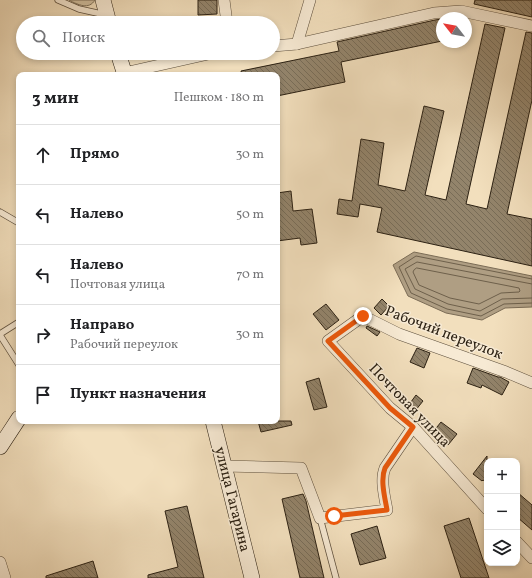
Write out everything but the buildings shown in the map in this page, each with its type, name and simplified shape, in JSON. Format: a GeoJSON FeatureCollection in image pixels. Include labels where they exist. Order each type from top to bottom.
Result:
{"type":"FeatureCollection","features":[{"type":"Feature","properties":{"kind":"main road"},"geometry":{"type":"LineString","coordinates":[[103,0],[106,16]]}},
{"type":"Feature","properties":{"kind":"main road"},"geometry":{"type":"LineString","coordinates":[[120,60],[123,72]]}},
{"type":"Feature","properties":{"kind":"main road"},"geometry":{"type":"LineString","coordinates":[[0,447],[16,423]]}},
{"type":"Feature","properties":{"kind":"main road","name":"улица Гагарина"},"geometry":{"type":"LineString","coordinates":[[214,424],[252,578]]}},
{"type":"Feature","properties":{"kind":"street"},"geometry":{"type":"LineString","coordinates":[[224,0],[226,16]]}},
{"type":"Feature","properties":{"kind":"street"},"geometry":{"type":"LineString","coordinates":[[297,44],[310,0]]}},
{"type":"Feature","properties":{"kind":"street"},"geometry":{"type":"LineString","coordinates":[[280,45],[297,44],[434,13],[461,10],[532,26]]}},
{"type":"Feature","properties":{"kind":"street"},"geometry":{"type":"LineString","coordinates":[[132,72],[183,60]]}},
{"type":"Feature","properties":{"kind":"street","name":"Рабочий переулок"},"geometry":{"type":"LineString","coordinates":[[328,341],[363,316],[399,334],[506,372],[532,383]]}},
{"type":"Feature","properties":{"kind":"street","name":"Почтовая улица"},"geometry":{"type":"LineString","coordinates":[[328,341],[390,408],[413,427],[484,506]]}},
{"type":"Feature","properties":{"kind":"street"},"geometry":{"type":"LineString","coordinates":[[224,466],[302,468],[320,518],[387,510],[382,478],[383,473],[413,427]]}},
{"type":"Feature","properties":{"kind":"street"},"geometry":{"type":"LineString","coordinates":[[520,545],[532,558]]}},
{"type":"Feature","properties":{"kind":"street"},"geometry":{"type":"LineString","coordinates":[[0,562],[4,578]]}},
{"type":"Feature","properties":{"kind":"lane"},"geometry":{"type":"LineString","coordinates":[[58,0],[99,16]]}},
{"type":"Feature","properties":{"kind":"lane"},"geometry":{"type":"LineString","coordinates":[[0,212],[16,221]]}},
{"type":"Feature","properties":{"kind":"lane"},"geometry":{"type":"LineString","coordinates":[[16,324],[0,334],[16,360]]}},
{"type":"Feature","properties":{"kind":"lane"},"geometry":{"type":"LineString","coordinates":[[320,518],[336,578]]}},
{"type":"Feature","properties":{"kind":"green space"},"geometry":{"type":"Polygon","coordinates":[[[69,0],[95,0],[90,5],[83,6],[69,0]]]}},
{"type":"Feature","properties":{"kind":"water"},"geometry":{"type":"Polygon","coordinates":[[[414,252],[532,276],[532,307],[505,308],[482,320],[446,313],[408,296],[393,265],[414,252]]]}},
{"type":"Feature","properties":{"kind":"route"},"geometry":{"type":"LineString","coordinates":[[334,516],[387,510],[382,478],[383,473],[413,427],[390,408],[328,341],[363,316]]}}]}
